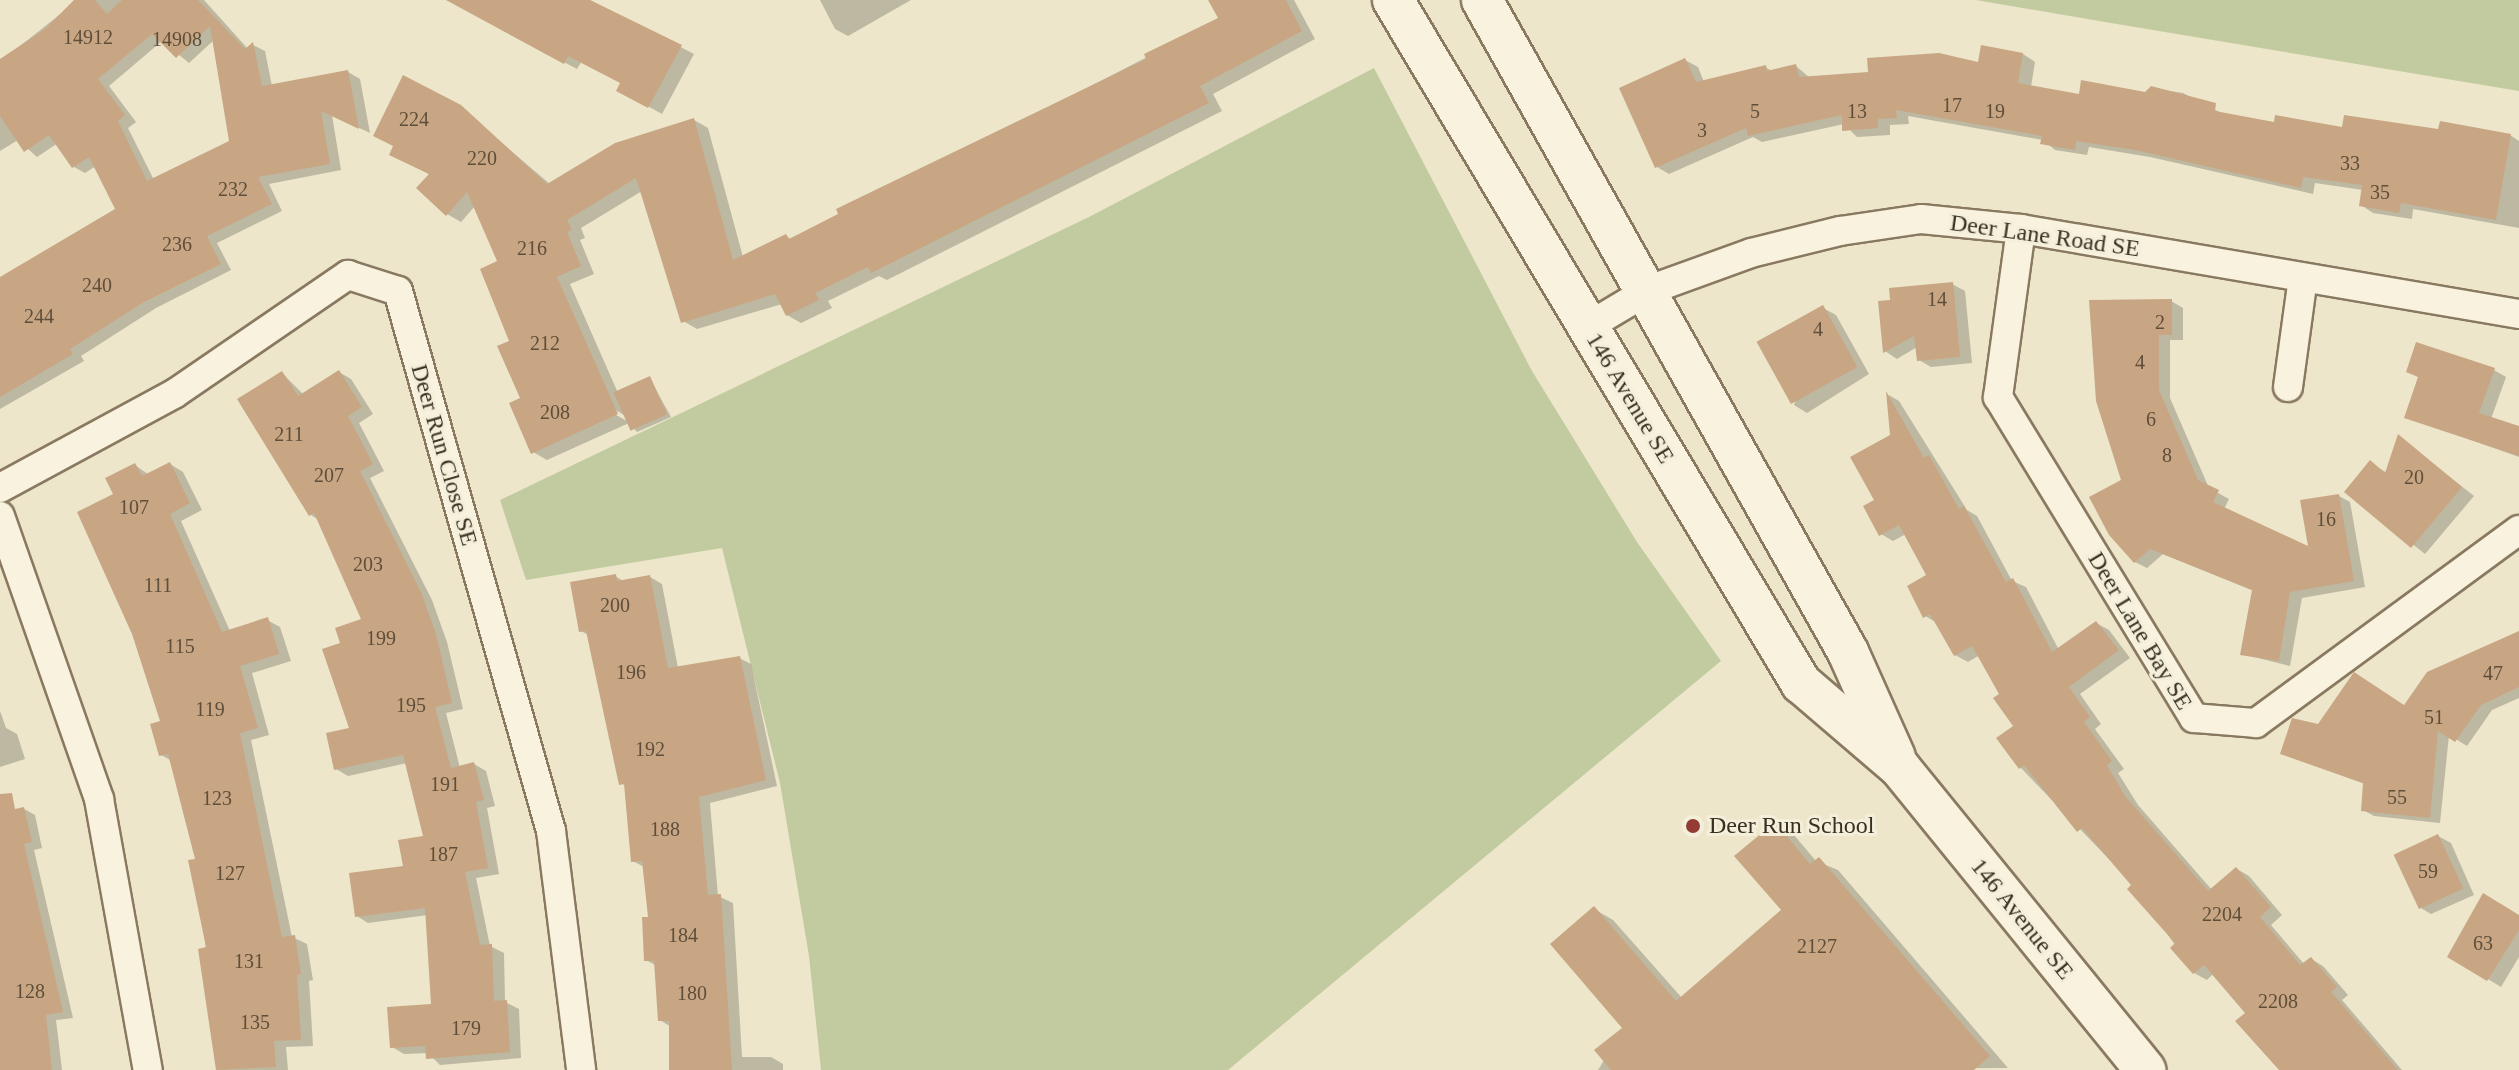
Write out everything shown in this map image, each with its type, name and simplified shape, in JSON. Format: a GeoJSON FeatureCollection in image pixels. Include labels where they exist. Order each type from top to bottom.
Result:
{"type":"FeatureCollection","features":[{"type":"Feature","properties":{"kind":"street","name":"146 Avenue SE"},"geometry":{"type":"LineString","coordinates":[[1393,0],[1801,683],[1900,768],[2145,1070]]}},
{"type":"Feature","properties":{"kind":"street","name":"146 Avenue SE"},"geometry":{"type":"LineString","coordinates":[[1482,0],[1649,290],[1848,652],[1900,768]]}},
{"type":"Feature","properties":{"kind":"street","name":"Deer Lane Road SE"},"geometry":{"type":"LineString","coordinates":[[1587,327],[1649,290],[1751,253],[1840,231],[1921,219],[2021,229],[2519,314]]}},
{"type":"Feature","properties":{"kind":"street","name":"Deer Lane Bay SE"},"geometry":{"type":"LineString","coordinates":[[2021,229],[1998,397],[2194,718],[2256,723],[2519,530]]}},
{"type":"Feature","properties":{"kind":"street","name":"Deer Run Close SE"},"geometry":{"type":"LineString","coordinates":[[0,488],[174,394],[348,275],[398,291],[551,831],[581,1070]]}},
{"type":"Feature","properties":{"kind":"street"},"geometry":{"type":"LineString","coordinates":[[2288,387],[2303,278]]}},
{"type":"Feature","properties":{"kind":"street"},"geometry":{"type":"LineString","coordinates":[[0,516],[99,799],[148,1070]]}},
{"type":"Feature","properties":{"kind":"green space"},"geometry":{"type":"Polygon","coordinates":[[[1976,0],[2519,0],[2519,91],[2105,22],[1976,0]]]}},
{"type":"Feature","properties":{"kind":"green space"},"geometry":{"type":"Polygon","coordinates":[[[1374,68],[1532,371],[1637,542],[1721,661],[1228,1070],[821,1070],[809,956],[780,783],[722,548],[526,580],[500,500],[1089,217],[1374,68]]]}},
{"type":"Feature","properties":{"kind":"building"},"geometry":{"type":"Polygon","coordinates":[[[74,0],[95,0],[107,14],[122,0],[198,0],[245,49],[253,42],[262,86],[348,70],[359,129],[321,111],[330,164],[258,177],[272,204],[207,236],[221,264],[144,302],[70,349],[73,354],[0,397],[0,277],[115,209],[89,157],[72,168],[49,135],[24,152],[0,116],[0,59],[45,29],[74,0]],[[210,26],[176,58],[152,34],[98,79],[125,115],[118,121],[147,181],[229,141],[210,26]]]}},
{"type":"Feature","properties":{"kind":"building"},"geometry":{"type":"Polygon","coordinates":[[[446,0],[590,0],[682,45],[648,108],[616,91],[620,83],[568,56],[564,64],[446,0]]]}},
{"type":"Feature","properties":{"kind":"building"},"geometry":{"type":"Polygon","coordinates":[[[1208,0],[1286,0],[1302,31],[1200,86],[1209,103],[871,273],[868,267],[815,293],[819,300],[786,316],[775,294],[681,323],[636,178],[567,220],[572,230],[567,232],[581,266],[557,277],[618,414],[531,454],[509,403],[520,398],[497,346],[509,341],[480,269],[497,261],[467,192],[446,216],[416,188],[429,174],[389,155],[393,146],[373,136],[403,75],[461,105],[547,184],[615,143],[694,118],[733,260],[786,234],[789,239],[838,214],[836,209],[1146,59],[1144,54],[1218,18],[1208,0]]]}},
{"type":"Feature","properties":{"kind":"building"},"geometry":{"type":"Polygon","coordinates":[[[1981,45],[2023,53],[2018,83],[2079,94],[2081,80],[2145,92],[2151,86],[2216,103],[2215,111],[2274,122],[2275,115],[2342,127],[2344,115],[2438,129],[2440,121],[2511,134],[2496,220],[2401,203],[2399,213],[2359,206],[2362,185],[2303,177],[2301,188],[2135,150],[2076,141],[2075,150],[2040,144],[2042,136],[1896,110],[1897,118],[1878,119],[1878,128],[1842,131],[1842,115],[1748,136],[1746,128],[1655,168],[1619,88],[1685,58],[1696,82],[1766,65],[1767,71],[1796,64],[1799,77],[1868,72],[1867,58],[1939,53],[1978,62],[1981,45]]]}},
{"type":"Feature","properties":{"kind":"building"},"geometry":{"type":"Polygon","coordinates":[[[1953,282],[1960,357],[1917,361],[1914,336],[1883,353],[1878,301],[1890,300],[1889,288],[1953,282]]]}},
{"type":"Feature","properties":{"kind":"building"},"geometry":{"type":"Polygon","coordinates":[[[2172,299],[2172,335],[2159,335],[2159,390],[2198,480],[2219,490],[2213,502],[2308,546],[2300,500],[2339,494],[2354,581],[2290,592],[2279,661],[2240,655],[2252,590],[2150,549],[2134,563],[2109,535],[2089,497],[2121,480],[2096,401],[2089,300],[2172,299]]]}},
{"type":"Feature","properties":{"kind":"building"},"geometry":{"type":"Polygon","coordinates":[[[1823,305],[1857,367],[1791,404],[1757,342],[1823,305]]]}},
{"type":"Feature","properties":{"kind":"building"},"geometry":{"type":"Polygon","coordinates":[[[2416,342],[2495,368],[2479,413],[2519,426],[2519,456],[2404,418],[2418,377],[2406,372],[2416,342]]]}},
{"type":"Feature","properties":{"kind":"building"},"geometry":{"type":"Polygon","coordinates":[[[339,370],[362,407],[348,416],[373,464],[360,471],[421,592],[436,634],[452,703],[435,707],[451,768],[474,762],[484,800],[476,802],[488,868],[465,872],[480,945],[492,944],[494,1001],[507,1000],[510,1052],[426,1059],[425,1046],[390,1048],[387,1007],[431,1004],[425,908],[355,917],[349,873],[403,866],[398,840],[423,836],[403,755],[334,770],[326,733],[349,728],[322,649],[340,643],[335,628],[361,619],[314,513],[309,516],[237,399],[282,371],[298,396],[339,370]]]}},
{"type":"Feature","properties":{"kind":"building"},"geometry":{"type":"Polygon","coordinates":[[[650,376],[667,414],[631,431],[613,392],[650,376]]]}},
{"type":"Feature","properties":{"kind":"building"},"geometry":{"type":"Polygon","coordinates":[[[1886,391],[1924,458],[1929,455],[1959,509],[1964,506],[2006,582],[2013,578],[2052,652],[2096,621],[2119,650],[2069,687],[2090,717],[2084,722],[2112,761],[2107,765],[2125,796],[2208,891],[2236,867],[2271,907],[2260,917],[2300,965],[2311,957],[2337,987],[2331,992],[2398,1070],[2279,1070],[2235,1021],[2245,1013],[2204,965],[2193,974],[2170,948],[2175,943],[2127,889],[2131,885],[2082,828],[2077,832],[2024,765],[2019,769],[1996,738],[2013,726],[1993,698],[1999,694],[1972,646],[1954,656],[1930,614],[1923,618],[1907,586],[1926,575],[1899,525],[1879,536],[1863,506],[1874,500],[1850,457],[1890,435],[1886,391]]]}},
{"type":"Feature","properties":{"kind":"building"},"geometry":{"type":"Polygon","coordinates":[[[2398,434],[2462,487],[2411,548],[2344,492],[2370,460],[2385,473],[2398,434]]]}},
{"type":"Feature","properties":{"kind":"building"},"geometry":{"type":"Polygon","coordinates":[[[170,462],[190,503],[170,514],[222,632],[268,617],[279,654],[240,666],[258,728],[240,733],[282,937],[295,935],[301,974],[297,975],[301,1040],[274,1041],[276,1067],[216,1070],[198,949],[206,947],[188,860],[195,859],[168,754],[159,756],[150,724],[160,721],[132,634],[77,512],[113,494],[105,478],[135,463],[142,476],[170,462]]]}},
{"type":"Feature","properties":{"kind":"building"},"geometry":{"type":"Polygon","coordinates":[[[616,574],[617,581],[650,575],[668,668],[740,656],[766,780],[699,797],[708,895],[721,894],[732,1070],[669,1070],[669,1021],[658,1021],[654,961],[644,961],[642,917],[648,917],[642,861],[631,862],[624,784],[619,785],[586,631],[579,632],[570,582],[616,574]]]}},
{"type":"Feature","properties":{"kind":"building"},"geometry":{"type":"Polygon","coordinates":[[[2519,631],[2519,687],[2481,705],[2455,742],[2438,731],[2430,818],[2361,811],[2363,783],[2280,754],[2292,718],[2318,724],[2354,672],[2404,705],[2427,672],[2519,631]]]}},
{"type":"Feature","properties":{"kind":"building"},"geometry":{"type":"Polygon","coordinates":[[[12,793],[15,809],[24,807],[32,842],[24,844],[63,1012],[46,1015],[52,1070],[0,1070],[0,794],[12,793]]]}},
{"type":"Feature","properties":{"kind":"building"},"geometry":{"type":"Polygon","coordinates":[[[1775,822],[1810,864],[1819,857],[1990,1056],[1974,1070],[1611,1070],[1594,1050],[1622,1028],[1550,944],[1594,906],[1676,1001],[1781,910],[1734,856],[1775,822]]]}},
{"type":"Feature","properties":{"kind":"building"},"geometry":{"type":"Polygon","coordinates":[[[2438,834],[2463,888],[2419,909],[2394,855],[2438,834]]]}},
{"type":"Feature","properties":{"kind":"building"},"geometry":{"type":"Polygon","coordinates":[[[2483,893],[2519,915],[2519,930],[2487,981],[2447,957],[2483,893]]]}},
{"type":"Feature","properties":{"kind":"place","name":"Deer Run School"},"geometry":{"type":"Point","coordinates":[1693,826]}}]}
